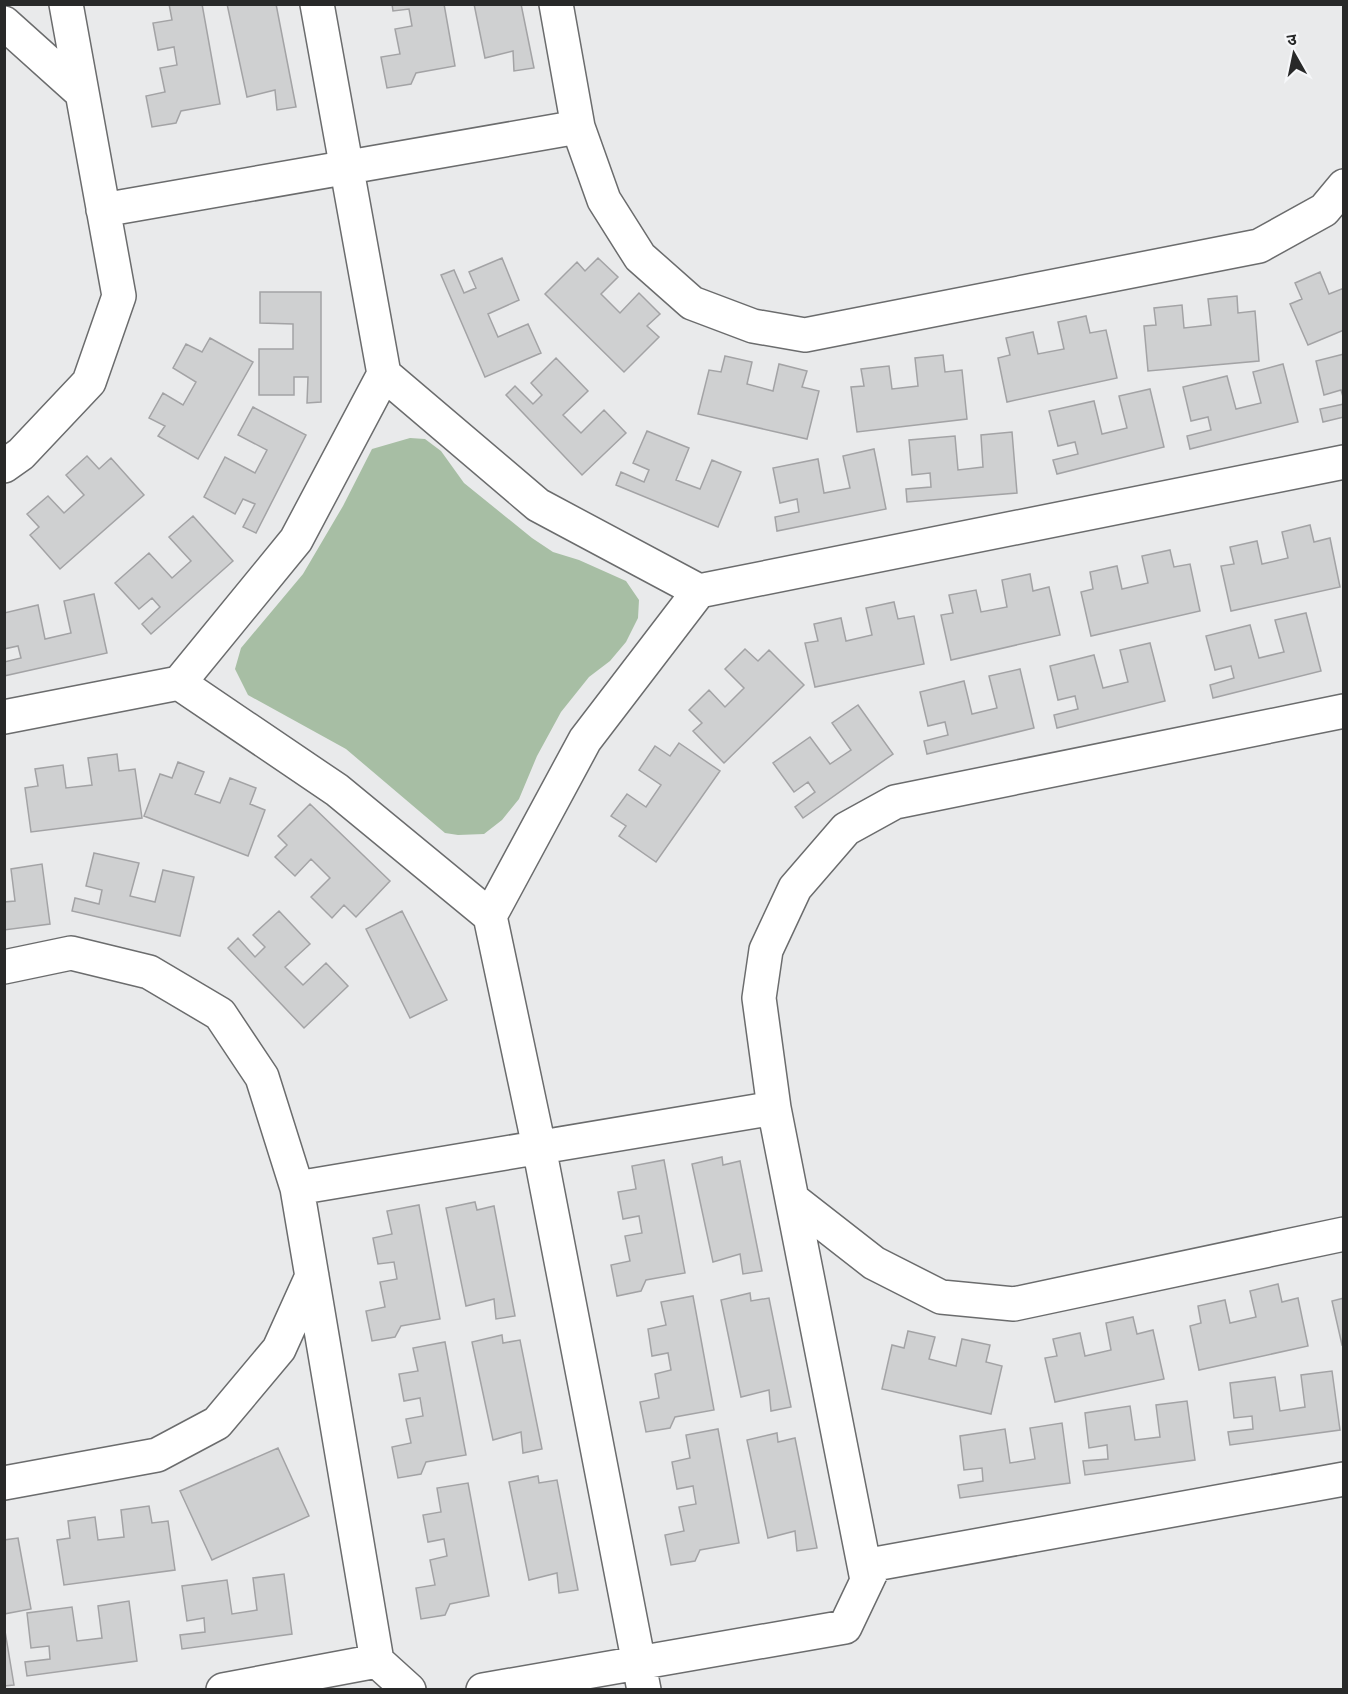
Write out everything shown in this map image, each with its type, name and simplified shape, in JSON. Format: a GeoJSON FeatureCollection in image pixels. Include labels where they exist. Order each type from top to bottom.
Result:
{"type":"FeatureCollection","features":[{"type":"Feature","properties":{"kind":"street"},"geometry":{"type":"LineString","coordinates":[[4,466],[21,454],[89,382],[119,296],[66,4]]}},
{"type":"Feature","properties":{"kind":"street"},"geometry":{"type":"LineString","coordinates":[[4,717],[179,683],[296,540],[384,375],[317,4]]}},
{"type":"Feature","properties":{"kind":"street"},"geometry":{"type":"LineString","coordinates":[[556,4],[578,128],[604,200],[640,257],[692,303],[753,326],[805,334],[1259,246],[1324,210],[1344,186]]}},
{"type":"Feature","properties":{"kind":"street"},"geometry":{"type":"LineString","coordinates":[[4,23],[82,93]]}},
{"type":"Feature","properties":{"kind":"street"},"geometry":{"type":"LineString","coordinates":[[104,210],[578,128]]}},
{"type":"Feature","properties":{"kind":"street"},"geometry":{"type":"LineString","coordinates":[[384,375],[538,505],[699,591],[1344,462]]}},
{"type":"Feature","properties":{"kind":"street"},"geometry":{"type":"LineString","coordinates":[[490,916],[585,740],[699,591]]}},
{"type":"Feature","properties":{"kind":"street"},"geometry":{"type":"LineString","coordinates":[[179,683],[337,790],[490,916],[539,1147],[641,1676]]}},
{"type":"Feature","properties":{"kind":"street"},"geometry":{"type":"LineString","coordinates":[[867,1580],[774,1108],[759,998],[766,950],[795,888],[846,829],[895,802],[1344,711]]}},
{"type":"Feature","properties":{"kind":"street"},"geometry":{"type":"LineString","coordinates":[[4,967],[71,953],[149,972],[220,1014],[262,1077],[297,1188],[377,1660],[410,1689]]}},
{"type":"Feature","properties":{"kind":"street"},"geometry":{"type":"LineString","coordinates":[[297,1188],[774,1108]]}},
{"type":"Feature","properties":{"kind":"street"},"geometry":{"type":"LineString","coordinates":[[792,1199],[874,1263],[941,1297],[1014,1304],[1344,1234]]}},
{"type":"Feature","properties":{"kind":"street"},"geometry":{"type":"LineString","coordinates":[[4,1483],[158,1455],[217,1423],[279,1348],[312,1276]]}},
{"type":"Feature","properties":{"kind":"street"},"geometry":{"type":"LineString","coordinates":[[483,1689],[641,1676],[845,1627],[875,1564],[1344,1479]]}},
{"type":"Feature","properties":{"kind":"street"},"geometry":{"type":"LineString","coordinates":[[223,1689],[377,1660]]}},
{"type":"Feature","properties":{"kind":"green space"},"geometry":{"type":"Polygon","coordinates":[[[410,438],[425,439],[441,451],[464,483],[532,538],[553,552],[579,560],[626,581],[639,600],[638,618],[626,642],[610,661],[589,677],[561,712],[537,756],[519,799],[502,820],[484,834],[445,833],[346,749],[248,695],[235,669],[241,648],[303,574],[343,506],[372,449],[410,438]]]}},
{"type":"Feature","properties":{"kind":"building"},"geometry":{"type":"Polygon","coordinates":[[[169,4],[202,4],[220,104],[181,111],[176,123],[152,127],[146,96],[165,92],[160,68],[177,65],[174,47],[158,50],[153,23],[172,20],[169,4]]]}},
{"type":"Feature","properties":{"kind":"building"},"geometry":{"type":"Polygon","coordinates":[[[227,4],[276,4],[296,107],[277,110],[275,90],[247,97],[227,4]]]}},
{"type":"Feature","properties":{"kind":"building"},"geometry":{"type":"Polygon","coordinates":[[[392,4],[444,4],[455,66],[416,73],[411,84],[387,88],[381,57],[400,54],[395,29],[412,26],[409,9],[393,11],[392,4]]]}},
{"type":"Feature","properties":{"kind":"building"},"geometry":{"type":"Polygon","coordinates":[[[474,4],[521,4],[534,68],[514,71],[513,51],[485,58],[474,4]]]}},
{"type":"Feature","properties":{"kind":"building"},"geometry":{"type":"Polygon","coordinates":[[[502,258],[519,300],[488,314],[498,337],[528,324],[541,353],[485,377],[441,275],[454,270],[464,293],[476,288],[469,272],[502,258]]]}},
{"type":"Feature","properties":{"kind":"building"},"geometry":{"type":"Polygon","coordinates":[[[598,258],[618,277],[601,294],[620,313],[639,293],[660,314],[647,326],[659,337],[624,372],[545,294],[577,262],[585,271],[598,258]]]}},
{"type":"Feature","properties":{"kind":"building"},"geometry":{"type":"Polygon","coordinates":[[[1320,272],[1329,294],[1344,288],[1344,330],[1308,345],[1290,304],[1302,299],[1295,283],[1320,272]]]}},
{"type":"Feature","properties":{"kind":"building"},"geometry":{"type":"Polygon","coordinates":[[[260,292],[321,292],[321,402],[307,403],[308,377],[294,377],[294,395],[259,395],[259,349],[293,349],[293,324],[260,323],[260,292]]]}},
{"type":"Feature","properties":{"kind":"building"},"geometry":{"type":"Polygon","coordinates":[[[1237,296],[1238,313],[1255,311],[1259,361],[1148,371],[1144,326],[1156,325],[1154,308],[1182,305],[1184,328],[1211,325],[1208,299],[1237,296]]]}},
{"type":"Feature","properties":{"kind":"building"},"geometry":{"type":"Polygon","coordinates":[[[1086,316],[1090,333],[1106,330],[1117,378],[1007,402],[998,358],[1010,355],[1006,338],[1033,332],[1038,354],[1064,349],[1058,322],[1086,316]]]}},
{"type":"Feature","properties":{"kind":"building"},"geometry":{"type":"Polygon","coordinates":[[[210,338],[253,362],[198,459],[158,436],[165,426],[149,418],[163,393],[183,405],[196,382],[173,368],[186,344],[202,352],[210,338]]]}},
{"type":"Feature","properties":{"kind":"building"},"geometry":{"type":"Polygon","coordinates":[[[1344,354],[1344,400],[1341,390],[1324,395],[1316,361],[1344,354]]]}},
{"type":"Feature","properties":{"kind":"building"},"geometry":{"type":"Polygon","coordinates":[[[943,355],[945,372],[962,370],[967,419],[857,432],[851,387],[864,386],[861,369],[889,366],[892,389],[918,386],[915,358],[943,355]]]}},
{"type":"Feature","properties":{"kind":"building"},"geometry":{"type":"Polygon","coordinates":[[[725,356],[752,362],[747,384],[773,391],[779,364],[807,371],[802,387],[819,391],[807,439],[698,414],[709,370],[721,372],[725,356]]]}},
{"type":"Feature","properties":{"kind":"building"},"geometry":{"type":"Polygon","coordinates":[[[556,358],[588,391],[563,415],[581,433],[604,410],[626,433],[582,475],[506,395],[515,386],[533,404],[542,395],[531,383],[556,358]]]}},
{"type":"Feature","properties":{"kind":"building"},"geometry":{"type":"Polygon","coordinates":[[[1283,364],[1298,422],[1190,449],[1187,436],[1211,430],[1208,417],[1191,421],[1183,387],[1227,376],[1236,409],[1261,403],[1253,372],[1283,364]]]}},
{"type":"Feature","properties":{"kind":"building"},"geometry":{"type":"Polygon","coordinates":[[[1150,389],[1164,447],[1057,474],[1053,460],[1078,454],[1075,442],[1058,446],[1049,411],[1094,401],[1102,434],[1127,428],[1119,396],[1150,389]]]}},
{"type":"Feature","properties":{"kind":"building"},"geometry":{"type":"Polygon","coordinates":[[[1344,404],[1344,417],[1323,422],[1320,409],[1344,404]]]}},
{"type":"Feature","properties":{"kind":"building"},"geometry":{"type":"Polygon","coordinates":[[[253,407],[306,435],[256,533],[243,527],[255,504],[243,499],[235,514],[204,497],[225,457],[255,473],[267,450],[238,435],[253,407]]]}},
{"type":"Feature","properties":{"kind":"building"},"geometry":{"type":"Polygon","coordinates":[[[647,431],[689,448],[676,480],[700,489],[712,460],[741,472],[718,527],[616,485],[621,472],[644,482],[649,470],[633,463],[647,431]]]}},
{"type":"Feature","properties":{"kind":"building"},"geometry":{"type":"Polygon","coordinates":[[[1012,432],[1017,493],[907,502],[906,489],[931,487],[930,473],[912,475],[909,440],[955,436],[958,470],[983,467],[981,435],[1012,432]]]}},
{"type":"Feature","properties":{"kind":"building"},"geometry":{"type":"Polygon","coordinates":[[[874,449],[886,509],[777,531],[775,517],[799,512],[797,499],[780,503],[773,468],[818,459],[824,493],[850,488],[843,456],[874,449]]]}},
{"type":"Feature","properties":{"kind":"building"},"geometry":{"type":"Polygon","coordinates":[[[87,456],[99,469],[111,458],[144,495],[60,569],[30,535],[39,527],[27,514],[48,496],[64,513],[84,495],[66,475],[87,456]]]}},
{"type":"Feature","properties":{"kind":"building"},"geometry":{"type":"Polygon","coordinates":[[[193,516],[233,561],[151,634],[142,624],[160,607],[152,598],[139,609],[115,583],[149,553],[172,578],[191,561],[169,537],[193,516]]]}},
{"type":"Feature","properties":{"kind":"building"},"geometry":{"type":"Polygon","coordinates":[[[1310,525],[1314,542],[1330,538],[1340,587],[1231,611],[1221,566],[1234,564],[1230,547],[1257,541],[1262,564],[1288,558],[1282,532],[1310,525]]]}},
{"type":"Feature","properties":{"kind":"building"},"geometry":{"type":"Polygon","coordinates":[[[1170,550],[1174,567],[1190,564],[1200,611],[1091,636],[1081,592],[1093,589],[1090,572],[1117,566],[1122,589],[1148,583],[1142,556],[1170,550]]]}},
{"type":"Feature","properties":{"kind":"building"},"geometry":{"type":"Polygon","coordinates":[[[1030,574],[1033,591],[1049,587],[1060,635],[951,660],[941,615],[953,613],[949,595],[976,590],[981,612],[1007,607],[1002,580],[1030,574]]]}},
{"type":"Feature","properties":{"kind":"building"},"geometry":{"type":"Polygon","coordinates":[[[94,594],[107,653],[4,676],[4,662],[21,658],[18,646],[4,649],[4,613],[38,605],[45,639],[71,633],[64,601],[94,594]]]}},
{"type":"Feature","properties":{"kind":"building"},"geometry":{"type":"Polygon","coordinates":[[[894,602],[898,619],[914,616],[924,664],[815,687],[805,643],[818,641],[814,624],[841,618],[846,641],[872,635],[866,608],[894,602]]]}},
{"type":"Feature","properties":{"kind":"building"},"geometry":{"type":"Polygon","coordinates":[[[1306,613],[1321,671],[1213,698],[1210,685],[1234,678],[1231,666],[1215,670],[1206,636],[1250,625],[1259,658],[1284,652],[1275,620],[1306,613]]]}},
{"type":"Feature","properties":{"kind":"building"},"geometry":{"type":"Polygon","coordinates":[[[1150,643],[1165,701],[1057,728],[1054,715],[1078,709],[1075,696],[1058,700],[1050,666],[1094,655],[1103,688],[1128,682],[1120,650],[1150,643]]]}},
{"type":"Feature","properties":{"kind":"building"},"geometry":{"type":"Polygon","coordinates":[[[745,649],[758,661],[769,650],[804,685],[724,763],[693,731],[702,723],[689,710],[709,690],[725,707],[744,688],[725,669],[745,649]]]}},
{"type":"Feature","properties":{"kind":"building"},"geometry":{"type":"Polygon","coordinates":[[[1020,669],[1034,728],[927,754],[924,741],[948,735],[945,722],[928,726],[920,692],[964,681],[972,714],[997,708],[989,676],[1020,669]]]}},
{"type":"Feature","properties":{"kind":"building"},"geometry":{"type":"Polygon","coordinates":[[[858,705],[893,754],[803,818],[795,807],[815,792],[808,782],[794,792],[773,763],[810,737],[830,764],[851,750],[832,723],[858,705]]]}},
{"type":"Feature","properties":{"kind":"building"},"geometry":{"type":"Polygon","coordinates":[[[679,743],[720,771],[656,862],[619,836],[626,826],[611,816],[627,794],[646,807],[661,785],[639,770],[655,746],[670,756],[679,743]]]}},
{"type":"Feature","properties":{"kind":"building"},"geometry":{"type":"Polygon","coordinates":[[[117,754],[119,771],[135,769],[142,818],[31,832],[25,788],[38,786],[35,769],[63,765],[66,788],[92,785],[88,758],[117,754]]]}},
{"type":"Feature","properties":{"kind":"building"},"geometry":{"type":"Polygon","coordinates":[[[178,762],[204,772],[195,794],[220,803],[230,778],[256,788],[250,804],[265,810],[248,856],[144,816],[160,774],[172,778],[178,762]]]}},
{"type":"Feature","properties":{"kind":"building"},"geometry":{"type":"Polygon","coordinates":[[[310,804],[390,881],[356,917],[344,905],[332,918],[311,897],[330,878],[311,859],[295,876],[275,857],[287,845],[278,836],[310,804]]]}},
{"type":"Feature","properties":{"kind":"building"},"geometry":{"type":"Polygon","coordinates":[[[94,853],[139,863],[130,896],[155,902],[163,870],[194,877],[180,936],[72,911],[75,898],[99,904],[102,890],[86,886],[94,853]]]}},
{"type":"Feature","properties":{"kind":"building"},"geometry":{"type":"Polygon","coordinates":[[[42,864],[50,924],[4,930],[4,902],[15,901],[11,869],[42,864]]]}},
{"type":"Feature","properties":{"kind":"building"},"geometry":{"type":"Polygon","coordinates":[[[279,911],[310,944],[285,967],[303,985],[326,963],[348,986],[304,1028],[228,948],[238,938],[255,957],[265,947],[253,935],[279,911]]]}},
{"type":"Feature","properties":{"kind":"building"},"geometry":{"type":"Polygon","coordinates":[[[402,911],[447,1000],[410,1018],[366,929],[402,911]]]}},
{"type":"Feature","properties":{"kind":"building"},"geometry":{"type":"Polygon","coordinates":[[[722,1157],[723,1165],[740,1161],[762,1271],[743,1274],[740,1254],[713,1262],[692,1164],[722,1157]]]}},
{"type":"Feature","properties":{"kind":"building"},"geometry":{"type":"Polygon","coordinates":[[[664,1160],[685,1273],[646,1280],[641,1291],[617,1296],[611,1265],[630,1261],[625,1236],[642,1233],[639,1216],[623,1219],[618,1192],[636,1189],[632,1166],[664,1160]]]}},
{"type":"Feature","properties":{"kind":"building"},"geometry":{"type":"Polygon","coordinates":[[[475,1202],[477,1210],[494,1206],[515,1316],[496,1319],[494,1299],[466,1306],[446,1208],[475,1202]]]}},
{"type":"Feature","properties":{"kind":"building"},"geometry":{"type":"Polygon","coordinates":[[[419,1205],[440,1319],[401,1326],[395,1337],[372,1341],[366,1311],[385,1307],[380,1282],[397,1279],[394,1262],[378,1264],[373,1238],[392,1234],[387,1211],[419,1205]]]}},
{"type":"Feature","properties":{"kind":"building"},"geometry":{"type":"Polygon","coordinates":[[[1278,1284],[1282,1302],[1298,1298],[1308,1346],[1199,1370],[1190,1326],[1201,1323],[1198,1306],[1225,1300],[1230,1323],[1256,1317],[1250,1291],[1278,1284]]]}},
{"type":"Feature","properties":{"kind":"building"},"geometry":{"type":"Polygon","coordinates":[[[750,1293],[751,1301],[769,1298],[791,1407],[771,1411],[769,1390],[741,1397],[721,1300],[750,1293]]]}},
{"type":"Feature","properties":{"kind":"building"},"geometry":{"type":"Polygon","coordinates":[[[693,1296],[714,1410],[675,1417],[670,1428],[646,1432],[640,1402],[659,1398],[655,1374],[671,1370],[668,1353],[652,1356],[648,1329],[666,1325],[661,1302],[693,1296]]]}},
{"type":"Feature","properties":{"kind":"building"},"geometry":{"type":"Polygon","coordinates":[[[1344,1298],[1344,1344],[1342,1345],[1332,1301],[1344,1298]]]}},
{"type":"Feature","properties":{"kind":"building"},"geometry":{"type":"Polygon","coordinates":[[[1133,1317],[1137,1334],[1153,1330],[1164,1379],[1055,1402],[1045,1358],[1057,1356],[1053,1339],[1080,1333],[1085,1356],[1111,1350],[1106,1323],[1133,1317]]]}},
{"type":"Feature","properties":{"kind":"building"},"geometry":{"type":"Polygon","coordinates":[[[908,1331],[935,1337],[929,1359],[956,1366],[962,1339],[990,1345],[986,1362],[1002,1366],[991,1414],[882,1389],[892,1345],[904,1348],[908,1331]]]}},
{"type":"Feature","properties":{"kind":"building"},"geometry":{"type":"Polygon","coordinates":[[[502,1335],[503,1343],[520,1340],[542,1449],[523,1453],[521,1432],[493,1440],[472,1342],[502,1335]]]}},
{"type":"Feature","properties":{"kind":"building"},"geometry":{"type":"Polygon","coordinates":[[[445,1342],[466,1455],[426,1462],[421,1474],[398,1478],[392,1447],[411,1443],[406,1419],[423,1416],[420,1398],[404,1401],[399,1374],[418,1371],[413,1348],[445,1342]]]}},
{"type":"Feature","properties":{"kind":"building"},"geometry":{"type":"Polygon","coordinates":[[[1332,1371],[1340,1430],[1230,1445],[1228,1432],[1253,1429],[1252,1416],[1234,1418],[1230,1383],[1275,1377],[1280,1411],[1305,1407],[1301,1375],[1332,1371]]]}},
{"type":"Feature","properties":{"kind":"building"},"geometry":{"type":"Polygon","coordinates":[[[1187,1401],[1195,1460],[1085,1475],[1083,1461],[1108,1459],[1107,1445],[1089,1448],[1085,1413],[1130,1406],[1135,1440],[1160,1437],[1156,1405],[1187,1401]]]}},
{"type":"Feature","properties":{"kind":"building"},"geometry":{"type":"Polygon","coordinates":[[[1062,1423],[1070,1483],[960,1498],[958,1485],[983,1481],[982,1468],[964,1470],[960,1436],[1005,1429],[1010,1463],[1035,1459],[1030,1428],[1062,1423]]]}},
{"type":"Feature","properties":{"kind":"building"},"geometry":{"type":"Polygon","coordinates":[[[718,1429],[739,1543],[700,1550],[695,1561],[671,1565],[665,1535],[684,1531],[679,1507],[696,1504],[693,1486],[677,1489],[672,1462],[690,1458],[686,1435],[718,1429]]]}},
{"type":"Feature","properties":{"kind":"building"},"geometry":{"type":"Polygon","coordinates":[[[777,1433],[778,1442],[795,1438],[817,1548],[797,1551],[795,1531],[768,1538],[747,1440],[777,1433]]]}},
{"type":"Feature","properties":{"kind":"building"},"geometry":{"type":"Polygon","coordinates":[[[278,1448],[309,1516],[212,1560],[180,1491],[278,1448]]]}},
{"type":"Feature","properties":{"kind":"building"},"geometry":{"type":"Polygon","coordinates":[[[538,1476],[539,1483],[557,1480],[578,1590],[559,1593],[557,1573],[529,1580],[509,1482],[538,1476]]]}},
{"type":"Feature","properties":{"kind":"building"},"geometry":{"type":"Polygon","coordinates":[[[468,1483],[489,1596],[450,1604],[445,1615],[421,1619],[416,1588],[435,1585],[430,1560],[447,1556],[444,1539],[428,1542],[423,1515],[441,1512],[437,1488],[468,1483]]]}},
{"type":"Feature","properties":{"kind":"building"},"geometry":{"type":"Polygon","coordinates":[[[149,1506],[152,1523],[168,1521],[175,1570],[64,1585],[57,1540],[70,1538],[68,1521],[95,1517],[98,1540],[124,1537],[121,1510],[149,1506]]]}},
{"type":"Feature","properties":{"kind":"building"},"geometry":{"type":"Polygon","coordinates":[[[18,1538],[31,1609],[4,1614],[4,1540],[18,1538]]]}},
{"type":"Feature","properties":{"kind":"building"},"geometry":{"type":"Polygon","coordinates":[[[284,1574],[292,1634],[182,1649],[180,1635],[205,1632],[204,1618],[187,1621],[182,1586],[227,1580],[232,1614],[257,1610],[253,1578],[284,1574]]]}},
{"type":"Feature","properties":{"kind":"building"},"geometry":{"type":"Polygon","coordinates":[[[129,1601],[137,1661],[27,1676],[25,1662],[50,1659],[49,1646],[31,1648],[27,1613],[72,1607],[77,1641],[102,1638],[98,1606],[129,1601]]]}},
{"type":"Feature","properties":{"kind":"building"},"geometry":{"type":"Polygon","coordinates":[[[4,1625],[14,1685],[4,1686],[4,1625]]]}}]}
